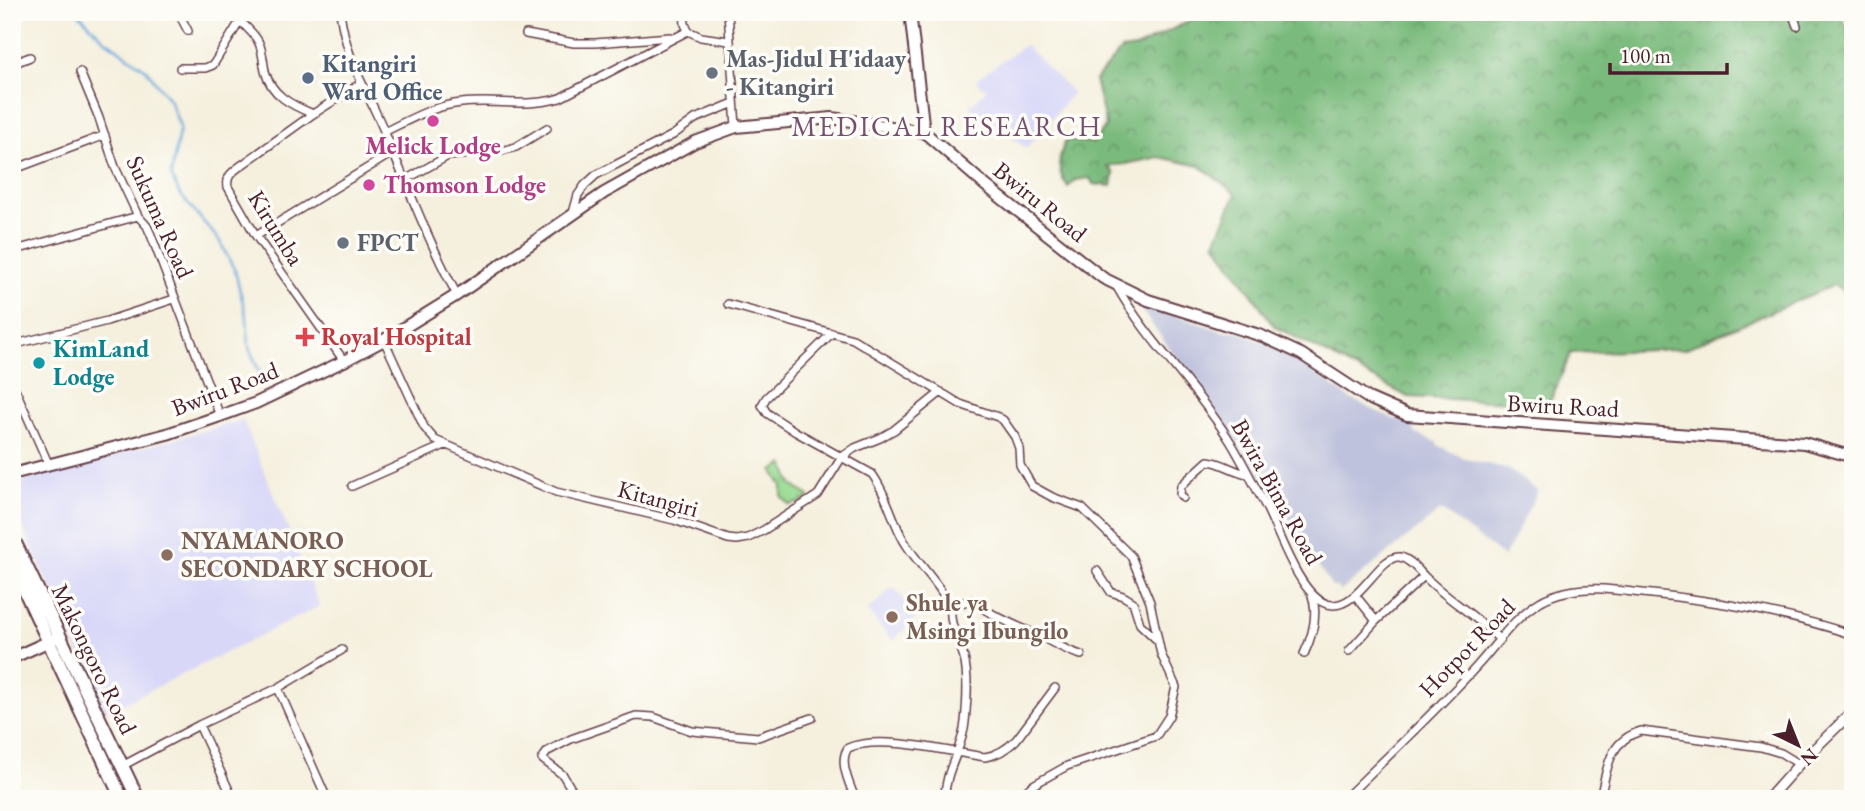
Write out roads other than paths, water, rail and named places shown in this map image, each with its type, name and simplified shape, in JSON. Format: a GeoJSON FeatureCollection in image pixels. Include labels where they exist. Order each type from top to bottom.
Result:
{"type":"FeatureCollection","features":[{"type":"Feature","properties":{"kind":"main road"},"geometry":{"type":"LineString","coordinates":[[910,12],[924,132]]}},
{"type":"Feature","properties":{"kind":"main road","name":"Bwiru Road"},"geometry":{"type":"LineString","coordinates":[[12,474],[156,437],[220,416],[256,403],[344,361],[457,295],[573,213],[695,142],[736,127],[832,118],[924,132],[1093,272],[1148,300],[1262,337],[1301,354],[1368,398],[1407,415],[1804,443],[1853,457]]}},
{"type":"Feature","properties":{"kind":"main road","name":"Makongoro Road"},"geometry":{"type":"LineString","coordinates":[[12,537],[138,799]]}},
{"type":"Feature","properties":{"kind":"main road","name":"Makongoro Road"},"geometry":{"type":"LineString","coordinates":[[13,568],[122,799]]}},
{"type":"Feature","properties":{"kind":"main road"},"geometry":{"type":"LineString","coordinates":[[12,658],[60,636]]}},
{"type":"Feature","properties":{"kind":"street"},"geometry":{"type":"LineString","coordinates":[[178,12],[188,31]]}},
{"type":"Feature","properties":{"kind":"street"},"geometry":{"type":"LineString","coordinates":[[236,12],[240,21],[259,43],[265,71],[276,92],[294,106],[313,114]]}},
{"type":"Feature","properties":{"kind":"street"},"geometry":{"type":"LineString","coordinates":[[340,12],[348,54],[360,85],[384,132],[430,242],[457,295]]}},
{"type":"Feature","properties":{"kind":"street"},"geometry":{"type":"LineString","coordinates":[[684,12],[688,31]]}},
{"type":"Feature","properties":{"kind":"street"},"geometry":{"type":"LineString","coordinates":[[728,12],[736,127]]}},
{"type":"Feature","properties":{"kind":"street"},"geometry":{"type":"LineString","coordinates":[[1792,12],[1797,26]]}},
{"type":"Feature","properties":{"kind":"street"},"geometry":{"type":"LineString","coordinates":[[180,68],[205,68],[213,65],[240,21]]}},
{"type":"Feature","properties":{"kind":"street"},"geometry":{"type":"LineString","coordinates":[[384,132],[431,110],[459,103],[545,103],[560,98],[688,31],[701,37],[729,41]]}},
{"type":"Feature","properties":{"kind":"street"},"geometry":{"type":"LineString","coordinates":[[526,34],[574,43],[674,37]]}},
{"type":"Feature","properties":{"kind":"street"},"geometry":{"type":"LineString","coordinates":[[12,47],[15,62],[30,57]]}},
{"type":"Feature","properties":{"kind":"street","name":"Sukuma Road"},"geometry":{"type":"LineString","coordinates":[[80,72],[115,167],[138,216],[147,226],[220,416]]}},
{"type":"Feature","properties":{"kind":"street","name":"Kirumba"},"geometry":{"type":"LineString","coordinates":[[344,361],[256,236],[227,181],[230,175],[313,114],[360,85]]}},
{"type":"Feature","properties":{"kind":"street"},"geometry":{"type":"LineString","coordinates":[[573,213],[578,195],[596,176],[673,135],[695,119],[734,103]]}},
{"type":"Feature","properties":{"kind":"street"},"geometry":{"type":"LineString","coordinates":[[405,180],[448,156],[502,151],[516,147],[547,128]]}},
{"type":"Feature","properties":{"kind":"street"},"geometry":{"type":"LineString","coordinates":[[12,170],[105,135]]}},
{"type":"Feature","properties":{"kind":"street"},"geometry":{"type":"LineString","coordinates":[[256,236],[392,153]]}},
{"type":"Feature","properties":{"kind":"street"},"geometry":{"type":"LineString","coordinates":[[12,251],[138,216]]}},
{"type":"Feature","properties":{"kind":"street","name":"Bwira Bima Road"},"geometry":{"type":"LineString","coordinates":[[1117,286],[1131,309],[1231,442],[1295,569],[1311,593],[1332,604],[1343,603],[1355,595]]}},
{"type":"Feature","properties":{"kind":"street"},"geometry":{"type":"LineString","coordinates":[[12,345],[174,299]]}},
{"type":"Feature","properties":{"kind":"street"},"geometry":{"type":"LineString","coordinates":[[728,304],[853,339],[969,409],[1003,420],[1019,447],[1020,465],[1032,486],[1082,508],[1131,556],[1150,603],[1158,641],[1176,687],[1173,705],[1160,732],[1139,744],[1083,760],[1054,772],[1017,799]]}},
{"type":"Feature","properties":{"kind":"street"},"geometry":{"type":"LineString","coordinates":[[832,333],[762,405],[767,413],[796,432],[872,474],[911,552],[938,586],[950,607],[951,621],[965,659],[966,720],[951,765],[945,799]]}},
{"type":"Feature","properties":{"kind":"street","name":"Kitangiri"},"geometry":{"type":"LineString","coordinates":[[384,340],[424,427],[435,440],[556,492],[674,520],[727,539],[748,538],[818,495],[842,457]]}},
{"type":"Feature","properties":{"kind":"street"},"geometry":{"type":"LineString","coordinates":[[12,382],[48,463]]}},
{"type":"Feature","properties":{"kind":"street"},"geometry":{"type":"LineString","coordinates":[[842,457],[894,430],[941,392]]}},
{"type":"Feature","properties":{"kind":"street"},"geometry":{"type":"LineString","coordinates":[[352,486],[445,445]]}},
{"type":"Feature","properties":{"kind":"street"},"geometry":{"type":"LineString","coordinates":[[1184,498],[1180,494],[1181,486],[1208,461],[1248,474]]}},
{"type":"Feature","properties":{"kind":"street"},"geometry":{"type":"LineString","coordinates":[[1376,621],[1355,595],[1395,557],[1405,559],[1498,638]]}},
{"type":"Feature","properties":{"kind":"street"},"geometry":{"type":"LineString","coordinates":[[1097,571],[1111,593],[1133,602],[1140,624],[1158,641]]}},
{"type":"Feature","properties":{"kind":"street"},"geometry":{"type":"LineString","coordinates":[[1349,651],[1376,621],[1424,576]]}},
{"type":"Feature","properties":{"kind":"street","name":"Hotpot Road"},"geometry":{"type":"LineString","coordinates":[[1344,799],[1390,756],[1478,665],[1498,638],[1542,601],[1561,593],[1582,588],[1633,592],[1764,610],[1853,635]]}},
{"type":"Feature","properties":{"kind":"street"},"geometry":{"type":"LineString","coordinates":[[1304,654],[1316,612],[1311,593]]}},
{"type":"Feature","properties":{"kind":"street"},"geometry":{"type":"LineString","coordinates":[[950,607],[971,600],[998,617],[1067,651],[1081,655]]}},
{"type":"Feature","properties":{"kind":"street"},"geometry":{"type":"LineString","coordinates":[[122,766],[199,725],[278,688],[342,650]]}},
{"type":"Feature","properties":{"kind":"street"},"geometry":{"type":"LineString","coordinates":[[278,688],[327,799]]}},
{"type":"Feature","properties":{"kind":"street"},"geometry":{"type":"LineString","coordinates":[[855,799],[844,763],[844,753],[852,746],[892,743],[985,757],[997,754],[1008,748],[1055,688]]}},
{"type":"Feature","properties":{"kind":"street"},"geometry":{"type":"LineString","coordinates":[[1768,799],[1853,711]]}},
{"type":"Feature","properties":{"kind":"street"},"geometry":{"type":"LineString","coordinates":[[577,799],[563,775],[542,760],[548,751],[563,743],[611,724],[644,716],[692,732],[758,737],[812,718]]}},
{"type":"Feature","properties":{"kind":"street"},"geometry":{"type":"LineString","coordinates":[[199,725],[233,799]]}},
{"type":"Feature","properties":{"kind":"street"},"geometry":{"type":"LineString","coordinates":[[1600,799],[1616,745],[1641,731],[1761,747],[1781,753],[1799,764]]}},
{"type":"Feature","properties":{"kind":"waterway"},"geometry":{"type":"LineString","coordinates":[[77,12],[104,39],[146,69],[170,101],[180,127],[171,175],[179,193],[219,240],[235,271],[247,319],[249,348],[266,387]]}},
{"type":"Feature","properties":{"kind":"place","name":"Mas-Jidul H'idaay - Kitangiri"},"geometry":{"type":"Point","coordinates":[712,73]}},
{"type":"Feature","properties":{"kind":"place","name":"Kitangiri Ward Office"},"geometry":{"type":"Point","coordinates":[308,78]}},
{"type":"Feature","properties":{"kind":"place","name":"Melick Lodge"},"geometry":{"type":"Point","coordinates":[433,121]}},
{"type":"Feature","properties":{"kind":"place","name":"Thomson Lodge"},"geometry":{"type":"Point","coordinates":[369,185]}},
{"type":"Feature","properties":{"kind":"place","name":"FPCT"},"geometry":{"type":"Point","coordinates":[343,243]}},
{"type":"Feature","properties":{"kind":"place","name":"Royal Hospital"},"geometry":{"type":"Point","coordinates":[305,337]}},
{"type":"Feature","properties":{"kind":"place","name":"KimLand Lodge"},"geometry":{"type":"Point","coordinates":[39,363]}},
{"type":"Feature","properties":{"kind":"place","name":"NYAMANORO SECONDARY SCHOOL"},"geometry":{"type":"Point","coordinates":[167,555]}},
{"type":"Feature","properties":{"kind":"place","name":"Shule ya Msingi Ibungilo"},"geometry":{"type":"Point","coordinates":[892,617]}},
{"type":"Feature","properties":{"kind":"district","name":"MEDICAL RESEARCH"},"geometry":{"type":"Point","coordinates":[947,126]}}]}
